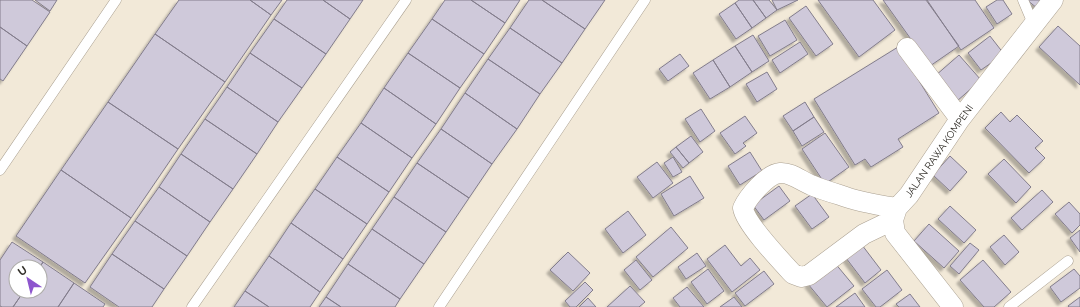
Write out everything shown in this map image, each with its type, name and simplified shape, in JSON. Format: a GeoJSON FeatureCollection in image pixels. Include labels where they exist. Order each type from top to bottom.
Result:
{"type":"FeatureCollection","features":[{"type":"Feature","properties":{"kind":"street","name":"JALAN RAWA KOMPENI"},"geometry":{"type":"LineString","coordinates":[[895,214],[960,119],[1053,0]]}},
{"type":"Feature","properties":{"kind":"street"},"geometry":{"type":"LineString","coordinates":[[907,48],[960,119]]}},
{"type":"Feature","properties":{"kind":"street"},"geometry":{"type":"LineString","coordinates":[[779,173],[787,174],[810,185],[895,214],[864,234],[810,275],[802,278],[793,274],[756,230],[743,212],[743,208],[758,188],[771,175],[779,173]]}},
{"type":"Feature","properties":{"kind":"street"},"geometry":{"type":"LineString","coordinates":[[895,214],[895,233],[952,307]]}},
{"type":"Feature","properties":{"kind":"lane"},"geometry":{"type":"LineString","coordinates":[[0,170],[116,0]]}},
{"type":"Feature","properties":{"kind":"lane"},"geometry":{"type":"LineString","coordinates":[[192,307],[406,0]]}},
{"type":"Feature","properties":{"kind":"lane"},"geometry":{"type":"LineString","coordinates":[[439,307],[645,0]]}},
{"type":"Feature","properties":{"kind":"lane"},"geometry":{"type":"LineString","coordinates":[[1023,0],[1034,26]]}},
{"type":"Feature","properties":{"kind":"lane"},"geometry":{"type":"LineString","coordinates":[[1009,307],[1068,261]]}},
{"type":"Feature","properties":{"kind":"building"},"geometry":{"type":"Polygon","coordinates":[[[0,0],[32,0],[50,12],[27,46],[0,27],[0,0]]]}},
{"type":"Feature","properties":{"kind":"building"},"geometry":{"type":"Polygon","coordinates":[[[35,0],[57,0],[50,11],[35,0]]]}},
{"type":"Feature","properties":{"kind":"building"},"geometry":{"type":"Polygon","coordinates":[[[179,0],[250,0],[271,15],[225,82],[155,34],[179,0]]]}},
{"type":"Feature","properties":{"kind":"building"},"geometry":{"type":"Polygon","coordinates":[[[250,0],[282,0],[271,15],[250,0]]]}},
{"type":"Feature","properties":{"kind":"building"},"geometry":{"type":"Polygon","coordinates":[[[287,0],[323,0],[350,19],[326,54],[274,19],[287,0]]]}},
{"type":"Feature","properties":{"kind":"building"},"geometry":{"type":"Polygon","coordinates":[[[323,0],[363,0],[350,19],[323,0]]]}},
{"type":"Feature","properties":{"kind":"building"},"geometry":{"type":"Polygon","coordinates":[[[445,0],[471,0],[505,23],[484,54],[432,19],[445,0]]]}},
{"type":"Feature","properties":{"kind":"building"},"geometry":{"type":"Polygon","coordinates":[[[471,0],[520,0],[505,23],[471,0]]]}},
{"type":"Feature","properties":{"kind":"building"},"geometry":{"type":"Polygon","coordinates":[[[529,0],[542,0],[585,29],[562,63],[510,28],[529,0]]]}},
{"type":"Feature","properties":{"kind":"building"},"geometry":{"type":"Polygon","coordinates":[[[542,0],[605,0],[585,29],[542,0]]]}},
{"type":"Feature","properties":{"kind":"building"},"geometry":{"type":"Polygon","coordinates":[[[739,0],[753,0],[766,18],[752,28],[735,3],[739,0]]]}},
{"type":"Feature","properties":{"kind":"building"},"geometry":{"type":"Polygon","coordinates":[[[753,0],[769,0],[777,10],[766,18],[753,0]]]}},
{"type":"Feature","properties":{"kind":"building"},"geometry":{"type":"Polygon","coordinates":[[[772,0],[798,0],[777,10],[772,0]]]}},
{"type":"Feature","properties":{"kind":"building"},"geometry":{"type":"Polygon","coordinates":[[[818,0],[873,0],[895,30],[859,57],[818,0]]]}},
{"type":"Feature","properties":{"kind":"building"},"geometry":{"type":"Polygon","coordinates":[[[883,0],[926,0],[959,46],[930,66],[883,0]]]}},
{"type":"Feature","properties":{"kind":"building"},"geometry":{"type":"Polygon","coordinates":[[[927,0],[975,0],[994,28],[961,50],[927,0]]]}},
{"type":"Feature","properties":{"kind":"building"},"geometry":{"type":"Polygon","coordinates":[[[997,0],[1003,0],[1012,14],[997,24],[986,7],[997,0]]]}},
{"type":"Feature","properties":{"kind":"building"},"geometry":{"type":"Polygon","coordinates":[[[1027,0],[1043,0],[1037,8],[1027,0]]]}},
{"type":"Feature","properties":{"kind":"building"},"geometry":{"type":"Polygon","coordinates":[[[735,3],[752,28],[736,39],[719,14],[735,3]]]}},
{"type":"Feature","properties":{"kind":"building"},"geometry":{"type":"Polygon","coordinates":[[[806,6],[833,44],[816,56],[789,18],[806,6]]]}},
{"type":"Feature","properties":{"kind":"building"},"geometry":{"type":"Polygon","coordinates":[[[274,19],[326,54],[302,88],[250,53],[274,19]]]}},
{"type":"Feature","properties":{"kind":"building"},"geometry":{"type":"Polygon","coordinates":[[[432,19],[484,54],[460,88],[408,53],[432,19]]]}},
{"type":"Feature","properties":{"kind":"building"},"geometry":{"type":"Polygon","coordinates":[[[785,20],[797,40],[770,56],[758,36],[785,20]]]}},
{"type":"Feature","properties":{"kind":"building"},"geometry":{"type":"Polygon","coordinates":[[[1058,26],[1080,46],[1080,85],[1039,47],[1058,26]]]}},
{"type":"Feature","properties":{"kind":"building"},"geometry":{"type":"Polygon","coordinates":[[[0,27],[27,46],[3,81],[0,79],[0,27]]]}},
{"type":"Feature","properties":{"kind":"building"},"geometry":{"type":"Polygon","coordinates":[[[510,28],[562,63],[540,94],[488,59],[510,28]]]}},
{"type":"Feature","properties":{"kind":"building"},"geometry":{"type":"Polygon","coordinates":[[[155,34],[225,82],[178,149],[108,102],[155,34]]]}},
{"type":"Feature","properties":{"kind":"building"},"geometry":{"type":"Polygon","coordinates":[[[753,35],[769,61],[752,72],[735,46],[753,35]]]}},
{"type":"Feature","properties":{"kind":"building"},"geometry":{"type":"Polygon","coordinates":[[[990,36],[1004,54],[981,70],[968,53],[990,36]]]}},
{"type":"Feature","properties":{"kind":"building"},"geometry":{"type":"Polygon","coordinates":[[[800,42],[808,54],[780,73],[772,60],[800,42]]]}},
{"type":"Feature","properties":{"kind":"building"},"geometry":{"type":"Polygon","coordinates":[[[735,46],[752,72],[730,87],[713,60],[735,46]]]}},
{"type":"Feature","properties":{"kind":"building"},"geometry":{"type":"Polygon","coordinates":[[[898,47],[939,113],[898,139],[903,147],[871,167],[865,159],[855,165],[814,99],[898,47]]]}},
{"type":"Feature","properties":{"kind":"building"},"geometry":{"type":"Polygon","coordinates":[[[250,53],[302,88],[278,122],[227,87],[250,53]]]}},
{"type":"Feature","properties":{"kind":"building"},"geometry":{"type":"Polygon","coordinates":[[[408,53],[460,88],[436,124],[384,88],[408,53]]]}},
{"type":"Feature","properties":{"kind":"building"},"geometry":{"type":"Polygon","coordinates":[[[680,54],[689,66],[668,81],[659,69],[680,54]]]}},
{"type":"Feature","properties":{"kind":"building"},"geometry":{"type":"Polygon","coordinates":[[[959,55],[981,80],[957,101],[935,76],[959,55]]]}},
{"type":"Feature","properties":{"kind":"building"},"geometry":{"type":"Polygon","coordinates":[[[488,59],[540,94],[517,129],[465,93],[488,59]]]}},
{"type":"Feature","properties":{"kind":"building"},"geometry":{"type":"Polygon","coordinates":[[[713,60],[730,87],[710,99],[693,73],[713,60]]]}},
{"type":"Feature","properties":{"kind":"building"},"geometry":{"type":"Polygon","coordinates":[[[767,72],[777,89],[757,102],[746,84],[767,72]]]}},
{"type":"Feature","properties":{"kind":"building"},"geometry":{"type":"Polygon","coordinates":[[[227,87],[278,122],[257,154],[205,119],[227,87]]]}},
{"type":"Feature","properties":{"kind":"building"},"geometry":{"type":"Polygon","coordinates":[[[384,88],[436,124],[412,158],[361,123],[384,88]]]}},
{"type":"Feature","properties":{"kind":"building"},"geometry":{"type":"Polygon","coordinates":[[[465,93],[517,129],[492,164],[441,129],[465,93]]]}},
{"type":"Feature","properties":{"kind":"building"},"geometry":{"type":"Polygon","coordinates":[[[108,102],[178,149],[131,218],[61,170],[108,102]]]}},
{"type":"Feature","properties":{"kind":"building"},"geometry":{"type":"Polygon","coordinates":[[[805,102],[814,117],[793,131],[783,116],[805,102]]]}},
{"type":"Feature","properties":{"kind":"building"},"geometry":{"type":"Polygon","coordinates":[[[701,109],[715,131],[700,142],[685,119],[701,109]]]}},
{"type":"Feature","properties":{"kind":"building"},"geometry":{"type":"Polygon","coordinates":[[[1001,112],[1010,122],[1017,115],[1043,141],[1035,148],[1045,158],[1029,173],[985,128],[1001,112]]]}},
{"type":"Feature","properties":{"kind":"building"},"geometry":{"type":"Polygon","coordinates":[[[745,116],[757,133],[743,143],[746,146],[735,154],[720,133],[745,116]]]}},
{"type":"Feature","properties":{"kind":"building"},"geometry":{"type":"Polygon","coordinates":[[[814,117],[824,132],[802,146],[793,131],[814,117]]]}},
{"type":"Feature","properties":{"kind":"building"},"geometry":{"type":"Polygon","coordinates":[[[205,119],[257,154],[233,189],[181,154],[205,119]]]}},
{"type":"Feature","properties":{"kind":"building"},"geometry":{"type":"Polygon","coordinates":[[[361,123],[412,158],[389,192],[337,157],[361,123]]]}},
{"type":"Feature","properties":{"kind":"building"},"geometry":{"type":"Polygon","coordinates":[[[441,129],[492,164],[469,198],[417,163],[441,129]]]}},
{"type":"Feature","properties":{"kind":"building"},"geometry":{"type":"Polygon","coordinates":[[[825,133],[849,167],[825,184],[802,149],[825,133]]]}},
{"type":"Feature","properties":{"kind":"building"},"geometry":{"type":"Polygon","coordinates":[[[691,136],[703,152],[689,163],[676,147],[691,136]]]}},
{"type":"Feature","properties":{"kind":"building"},"geometry":{"type":"Polygon","coordinates":[[[676,147],[689,163],[683,168],[670,152],[676,147]]]}},
{"type":"Feature","properties":{"kind":"building"},"geometry":{"type":"Polygon","coordinates":[[[750,152],[762,171],[740,185],[728,166],[750,152]]]}},
{"type":"Feature","properties":{"kind":"building"},"geometry":{"type":"Polygon","coordinates":[[[181,154],[233,189],[210,222],[159,187],[181,154]]]}},
{"type":"Feature","properties":{"kind":"building"},"geometry":{"type":"Polygon","coordinates":[[[950,156],[967,172],[950,191],[933,175],[950,156]]]}},
{"type":"Feature","properties":{"kind":"building"},"geometry":{"type":"Polygon","coordinates":[[[337,157],[389,192],[367,224],[315,189],[337,157]]]}},
{"type":"Feature","properties":{"kind":"building"},"geometry":{"type":"Polygon","coordinates":[[[673,157],[682,172],[673,177],[664,163],[673,157]]]}},
{"type":"Feature","properties":{"kind":"building"},"geometry":{"type":"Polygon","coordinates":[[[1004,159],[1031,187],[1016,203],[988,174],[1004,159]]]}},
{"type":"Feature","properties":{"kind":"building"},"geometry":{"type":"Polygon","coordinates":[[[657,162],[673,183],[653,198],[637,177],[657,162]]]}},
{"type":"Feature","properties":{"kind":"building"},"geometry":{"type":"Polygon","coordinates":[[[417,163],[469,198],[446,232],[394,197],[417,163]]]}},
{"type":"Feature","properties":{"kind":"building"},"geometry":{"type":"Polygon","coordinates":[[[61,170],[131,218],[85,283],[16,236],[61,170]]]}},
{"type":"Feature","properties":{"kind":"building"},"geometry":{"type":"Polygon","coordinates":[[[690,176],[704,198],[674,216],[661,194],[690,176]]]}},
{"type":"Feature","properties":{"kind":"building"},"geometry":{"type":"Polygon","coordinates":[[[779,186],[790,201],[764,220],[753,205],[779,186]]]}},
{"type":"Feature","properties":{"kind":"building"},"geometry":{"type":"Polygon","coordinates":[[[159,187],[210,222],[187,256],[135,221],[159,187]]]}},
{"type":"Feature","properties":{"kind":"building"},"geometry":{"type":"Polygon","coordinates":[[[315,189],[367,224],[343,259],[291,223],[315,189]]]}},
{"type":"Feature","properties":{"kind":"building"},"geometry":{"type":"Polygon","coordinates":[[[1042,190],[1053,202],[1022,230],[1011,218],[1042,190]]]}},
{"type":"Feature","properties":{"kind":"building"},"geometry":{"type":"Polygon","coordinates":[[[812,194],[829,217],[812,229],[795,206],[812,194]]]}},
{"type":"Feature","properties":{"kind":"building"},"geometry":{"type":"Polygon","coordinates":[[[394,197],[446,232],[424,264],[372,229],[394,197]]]}},
{"type":"Feature","properties":{"kind":"building"},"geometry":{"type":"Polygon","coordinates":[[[1069,202],[1080,214],[1080,225],[1072,233],[1055,214],[1069,202]]]}},
{"type":"Feature","properties":{"kind":"building"},"geometry":{"type":"Polygon","coordinates":[[[950,206],[976,230],[964,243],[938,219],[950,206]]]}},
{"type":"Feature","properties":{"kind":"building"},"geometry":{"type":"Polygon","coordinates":[[[628,211],[646,235],[623,253],[605,229],[628,211]]]}},
{"type":"Feature","properties":{"kind":"building"},"geometry":{"type":"Polygon","coordinates":[[[135,221],[187,256],[164,289],[112,254],[135,221]]]}},
{"type":"Feature","properties":{"kind":"building"},"geometry":{"type":"Polygon","coordinates":[[[291,223],[343,259],[320,292],[269,256],[291,223]]]}},
{"type":"Feature","properties":{"kind":"building"},"geometry":{"type":"Polygon","coordinates":[[[929,224],[959,251],[944,268],[914,241],[929,224]]]}},
{"type":"Feature","properties":{"kind":"building"},"geometry":{"type":"Polygon","coordinates":[[[671,227],[688,248],[653,277],[636,257],[671,227]]]}},
{"type":"Feature","properties":{"kind":"building"},"geometry":{"type":"Polygon","coordinates":[[[372,229],[424,264],[400,299],[348,264],[372,229]]]}},
{"type":"Feature","properties":{"kind":"building"},"geometry":{"type":"Polygon","coordinates":[[[1080,230],[1080,252],[1070,238],[1080,230]]]}},
{"type":"Feature","properties":{"kind":"building"},"geometry":{"type":"Polygon","coordinates":[[[1004,235],[1019,252],[1005,265],[990,247],[1004,235]]]}},
{"type":"Feature","properties":{"kind":"building"},"geometry":{"type":"Polygon","coordinates":[[[12,242],[38,259],[8,259],[8,299],[18,299],[13,307],[0,306],[0,260],[12,242]]]}},
{"type":"Feature","properties":{"kind":"building"},"geometry":{"type":"Polygon","coordinates":[[[970,243],[979,250],[959,274],[950,266],[970,243]]]}},
{"type":"Feature","properties":{"kind":"building"},"geometry":{"type":"Polygon","coordinates":[[[725,245],[741,266],[750,258],[760,270],[732,292],[707,259],[725,245]]]}},
{"type":"Feature","properties":{"kind":"building"},"geometry":{"type":"Polygon","coordinates":[[[862,245],[881,270],[865,283],[846,258],[862,245]]]}},
{"type":"Feature","properties":{"kind":"building"},"geometry":{"type":"Polygon","coordinates":[[[568,252],[590,273],[573,291],[550,270],[568,252]]]}},
{"type":"Feature","properties":{"kind":"building"},"geometry":{"type":"Polygon","coordinates":[[[697,253],[706,266],[686,279],[678,267],[697,253]]]}},
{"type":"Feature","properties":{"kind":"building"},"geometry":{"type":"Polygon","coordinates":[[[112,254],[164,289],[152,307],[119,307],[90,287],[112,254]]]}},
{"type":"Feature","properties":{"kind":"building"},"geometry":{"type":"Polygon","coordinates":[[[269,256],[320,292],[310,307],[269,307],[245,291],[269,256]]]}},
{"type":"Feature","properties":{"kind":"building"},"geometry":{"type":"Polygon","coordinates":[[[636,260],[652,280],[640,290],[624,270],[636,260]]]}},
{"type":"Feature","properties":{"kind":"building"},"geometry":{"type":"Polygon","coordinates":[[[983,260],[1011,292],[994,307],[984,307],[960,280],[983,260]]]}},
{"type":"Feature","properties":{"kind":"building"},"geometry":{"type":"Polygon","coordinates":[[[834,262],[854,286],[827,307],[808,284],[834,262]]]}},
{"type":"Feature","properties":{"kind":"building"},"geometry":{"type":"Polygon","coordinates":[[[348,264],[400,299],[395,307],[341,307],[326,297],[348,264]]]}},
{"type":"Feature","properties":{"kind":"building"},"geometry":{"type":"Polygon","coordinates":[[[48,265],[74,283],[58,307],[13,307],[18,299],[48,299],[48,265]]]}},
{"type":"Feature","properties":{"kind":"building"},"geometry":{"type":"Polygon","coordinates":[[[708,269],[724,291],[707,304],[691,282],[708,269]]]}},
{"type":"Feature","properties":{"kind":"building"},"geometry":{"type":"Polygon","coordinates":[[[1074,269],[1080,276],[1080,288],[1061,302],[1050,287],[1074,269]]]}},
{"type":"Feature","properties":{"kind":"building"},"geometry":{"type":"Polygon","coordinates":[[[887,270],[902,290],[880,307],[876,307],[862,289],[887,270]]]}},
{"type":"Feature","properties":{"kind":"building"},"geometry":{"type":"Polygon","coordinates":[[[764,271],[774,284],[745,306],[735,293],[764,271]]]}},
{"type":"Feature","properties":{"kind":"building"},"geometry":{"type":"Polygon","coordinates":[[[585,282],[593,290],[576,307],[570,307],[565,301],[585,282]]]}},
{"type":"Feature","properties":{"kind":"building"},"geometry":{"type":"Polygon","coordinates":[[[74,283],[105,304],[103,307],[58,307],[74,283]]]}},
{"type":"Feature","properties":{"kind":"building"},"geometry":{"type":"Polygon","coordinates":[[[630,286],[645,302],[639,307],[607,307],[630,286]]]}},
{"type":"Feature","properties":{"kind":"building"},"geometry":{"type":"Polygon","coordinates":[[[687,287],[704,307],[680,307],[673,298],[687,287]]]}},
{"type":"Feature","properties":{"kind":"building"},"geometry":{"type":"Polygon","coordinates":[[[245,291],[269,307],[234,307],[245,291]]]}},
{"type":"Feature","properties":{"kind":"building"},"geometry":{"type":"Polygon","coordinates":[[[855,293],[865,307],[836,307],[855,293]]]}},
{"type":"Feature","properties":{"kind":"building"},"geometry":{"type":"Polygon","coordinates":[[[910,294],[920,307],[899,307],[896,304],[910,294]]]}},
{"type":"Feature","properties":{"kind":"building"},"geometry":{"type":"Polygon","coordinates":[[[326,297],[341,307],[319,307],[326,297]]]}},
{"type":"Feature","properties":{"kind":"building"},"geometry":{"type":"Polygon","coordinates":[[[734,297],[742,307],[720,307],[734,297]]]}},
{"type":"Feature","properties":{"kind":"building"},"geometry":{"type":"Polygon","coordinates":[[[1080,297],[1080,307],[1068,306],[1080,297]]]}},
{"type":"Feature","properties":{"kind":"building"},"geometry":{"type":"Polygon","coordinates":[[[588,298],[596,307],[579,307],[588,298]]]}}]}
